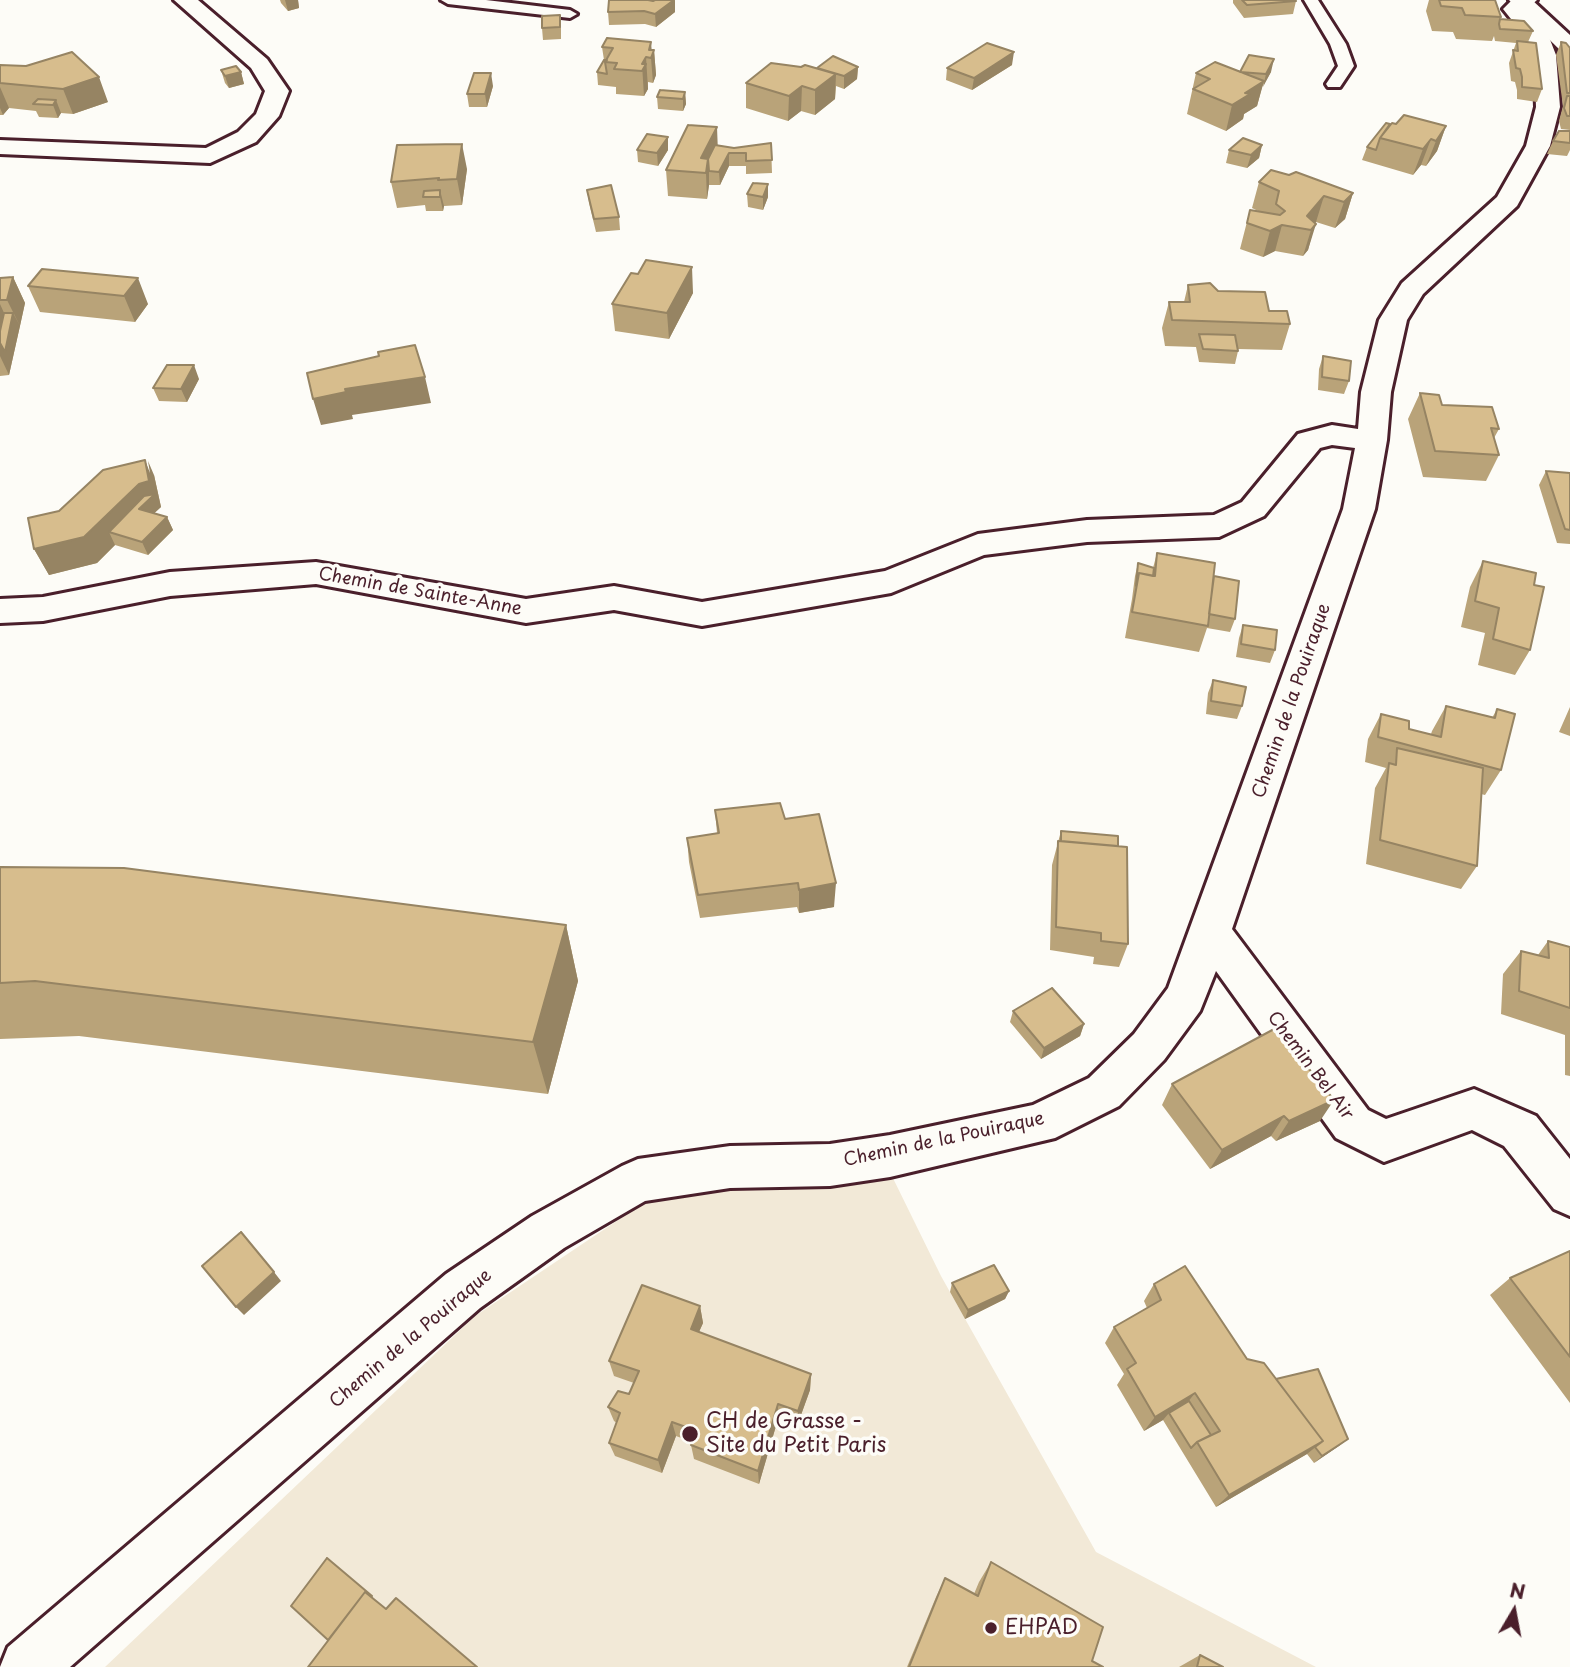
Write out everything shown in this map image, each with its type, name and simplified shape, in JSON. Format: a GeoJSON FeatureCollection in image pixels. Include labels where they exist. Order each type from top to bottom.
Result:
{"type":"FeatureCollection","features":[{"type":"Feature","properties":{"kind":"street"},"geometry":{"type":"LineString","coordinates":[[0,147],[210,156],[247,136],[267,116],[277,91],[260,64],[185,0]]}},
{"type":"Feature","properties":{"kind":"street"},"geometry":{"type":"LineString","coordinates":[[1372,440],[1377,392],[1393,320],[1412,289],[1508,201],[1538,146],[1548,107],[1545,55],[1538,37],[1514,9],[1523,1],[1570,47]]}},
{"type":"Feature","properties":{"kind":"street","name":"Chemin de Sainte-Anne"},"geometry":{"type":"LineString","coordinates":[[0,611],[43,609],[170,584],[316,573],[526,611],[614,598],[702,614],[891,581],[978,545],[1087,531],[1219,526],[1253,509],[1309,441],[1332,435],[1372,440]]}},
{"type":"Feature","properties":{"kind":"street","name":"Chemin de la Pouiraque"},"geometry":{"type":"LineString","coordinates":[[28,1667],[463,1291],[548,1232],[638,1181],[730,1167],[830,1165],[890,1156],[1039,1124],[1104,1092],[1149,1047],[1185,998],[1359,509],[1372,440]]}},
{"type":"Feature","properties":{"kind":"street","name":"Chemin Bel Air"},"geometry":{"type":"LineString","coordinates":[[1210,932],[1352,1124],[1384,1141],[1474,1109],[1520,1131],[1570,1194]]}},
{"type":"Feature","properties":{"kind":"lane"},"geometry":{"type":"LineString","coordinates":[[448,0],[570,14]]}},
{"type":"Feature","properties":{"kind":"lane"},"geometry":{"type":"LineString","coordinates":[[1311,0],[1338,44],[1346,66],[1334,84]]}},
{"type":"Feature","properties":{"kind":"shaded area","name":"CH de Grasse - Site du Petit Paris"},"geometry":{"type":"Polygon","coordinates":[[[887,1166],[941,1276],[1096,1552],[1316,1667],[105,1667],[475,1316],[639,1206],[665,1197],[887,1166]]]}},
{"type":"Feature","properties":{"kind":"building"},"geometry":{"type":"Polygon","coordinates":[[[609,0],[674,0],[655,14],[644,11],[608,12],[609,0]]]}},
{"type":"Feature","properties":{"kind":"building"},"geometry":{"type":"Polygon","coordinates":[[[1242,0],[1295,0],[1296,1],[1247,5],[1242,0]]]}},
{"type":"Feature","properties":{"kind":"building"},"geometry":{"type":"Polygon","coordinates":[[[1439,0],[1495,0],[1501,17],[1465,15],[1462,8],[1441,6],[1439,0]]]}},
{"type":"Feature","properties":{"kind":"building"},"geometry":{"type":"Polygon","coordinates":[[[560,15],[560,27],[542,28],[542,16],[560,15]]]}},
{"type":"Feature","properties":{"kind":"building"},"geometry":{"type":"Polygon","coordinates":[[[1500,19],[1524,21],[1533,31],[1500,29],[1500,19]]]}},
{"type":"Feature","properties":{"kind":"building"},"geometry":{"type":"Polygon","coordinates":[[[607,38],[651,42],[649,50],[654,50],[651,58],[646,57],[642,64],[646,64],[642,71],[614,69],[617,63],[605,62],[613,48],[602,47],[607,38]]]}},
{"type":"Feature","properties":{"kind":"building"},"geometry":{"type":"Polygon","coordinates":[[[1517,41],[1536,43],[1542,89],[1522,87],[1522,77],[1520,69],[1516,68],[1513,50],[1518,51],[1517,41]]]}},
{"type":"Feature","properties":{"kind":"building"},"geometry":{"type":"Polygon","coordinates":[[[1561,42],[1570,48],[1570,93],[1567,93],[1561,42]]]}},
{"type":"Feature","properties":{"kind":"building"},"geometry":{"type":"Polygon","coordinates":[[[987,43],[1014,52],[974,78],[947,68],[987,43]]]}},
{"type":"Feature","properties":{"kind":"building"},"geometry":{"type":"Polygon","coordinates":[[[72,52],[99,77],[63,89],[0,83],[0,65],[26,66],[72,52]]]}},
{"type":"Feature","properties":{"kind":"building"},"geometry":{"type":"Polygon","coordinates":[[[1249,55],[1274,59],[1266,74],[1240,72],[1249,55]]]}},
{"type":"Feature","properties":{"kind":"building"},"geometry":{"type":"Polygon","coordinates":[[[833,56],[858,67],[844,76],[817,68],[833,56]]]}},
{"type":"Feature","properties":{"kind":"building"},"geometry":{"type":"Polygon","coordinates":[[[604,60],[607,60],[607,74],[597,72],[604,60]]]}},
{"type":"Feature","properties":{"kind":"building"},"geometry":{"type":"Polygon","coordinates":[[[1215,62],[1264,81],[1232,105],[1193,89],[1210,79],[1196,73],[1215,62]]]}},
{"type":"Feature","properties":{"kind":"building"},"geometry":{"type":"Polygon","coordinates":[[[771,63],[801,67],[805,65],[836,74],[815,90],[802,86],[789,96],[746,83],[771,63]]]}},
{"type":"Feature","properties":{"kind":"building"},"geometry":{"type":"Polygon","coordinates":[[[236,66],[241,72],[225,76],[221,70],[236,66]]]}},
{"type":"Feature","properties":{"kind":"building"},"geometry":{"type":"Polygon","coordinates":[[[474,73],[491,73],[485,94],[467,94],[474,73]]]}},
{"type":"Feature","properties":{"kind":"building"},"geometry":{"type":"Polygon","coordinates":[[[660,90],[685,92],[683,99],[657,97],[660,90]]]}},
{"type":"Feature","properties":{"kind":"building"},"geometry":{"type":"Polygon","coordinates":[[[1567,96],[1570,96],[1570,116],[1567,116],[1564,108],[1567,96]]]}},
{"type":"Feature","properties":{"kind":"building"},"geometry":{"type":"Polygon","coordinates":[[[38,99],[56,100],[53,105],[33,104],[38,99]]]}},
{"type":"Feature","properties":{"kind":"building"},"geometry":{"type":"Polygon","coordinates":[[[1404,115],[1446,126],[1436,141],[1431,139],[1423,149],[1380,138],[1392,123],[1396,124],[1404,115]]]}},
{"type":"Feature","properties":{"kind":"building"},"geometry":{"type":"Polygon","coordinates":[[[1386,123],[1390,124],[1380,138],[1376,150],[1367,147],[1386,123]]]}},
{"type":"Feature","properties":{"kind":"building"},"geometry":{"type":"Polygon","coordinates":[[[688,125],[717,127],[701,158],[708,159],[706,173],[666,170],[688,125]]]}},
{"type":"Feature","properties":{"kind":"building"},"geometry":{"type":"Polygon","coordinates":[[[1559,131],[1570,131],[1570,143],[1553,141],[1559,131]]]}},
{"type":"Feature","properties":{"kind":"building"},"geometry":{"type":"Polygon","coordinates":[[[647,134],[668,137],[657,153],[637,150],[647,134]]]}},
{"type":"Feature","properties":{"kind":"building"},"geometry":{"type":"Polygon","coordinates":[[[1243,138],[1262,145],[1251,155],[1229,150],[1243,138]]]}},
{"type":"Feature","properties":{"kind":"building"},"geometry":{"type":"Polygon","coordinates":[[[771,143],[772,160],[746,161],[746,153],[729,153],[719,172],[709,171],[708,159],[715,145],[734,148],[771,143]]]}},
{"type":"Feature","properties":{"kind":"building"},"geometry":{"type":"Polygon","coordinates":[[[462,144],[457,179],[391,182],[397,145],[462,144]]]}},
{"type":"Feature","properties":{"kind":"building"},"geometry":{"type":"Polygon","coordinates":[[[1271,170],[1289,175],[1296,172],[1353,193],[1344,202],[1324,196],[1307,216],[1316,224],[1311,230],[1282,225],[1270,231],[1247,223],[1250,210],[1280,215],[1285,211],[1276,204],[1279,191],[1259,182],[1271,170]]]}},
{"type":"Feature","properties":{"kind":"building"},"geometry":{"type":"Polygon","coordinates":[[[753,183],[768,184],[763,197],[747,194],[753,183]]]}},
{"type":"Feature","properties":{"kind":"building"},"geometry":{"type":"Polygon","coordinates":[[[611,185],[619,217],[594,219],[587,190],[611,185]]]}},
{"type":"Feature","properties":{"kind":"building"},"geometry":{"type":"Polygon","coordinates":[[[440,190],[440,197],[423,197],[424,191],[440,190]]]}},
{"type":"Feature","properties":{"kind":"building"},"geometry":{"type":"Polygon","coordinates":[[[646,260],[692,267],[667,313],[612,304],[631,273],[638,274],[646,260]]]}},
{"type":"Feature","properties":{"kind":"building"},"geometry":{"type":"Polygon","coordinates":[[[42,269],[138,278],[124,296],[28,286],[42,269]]]}},
{"type":"Feature","properties":{"kind":"building"},"geometry":{"type":"Polygon","coordinates":[[[13,277],[7,300],[0,300],[0,278],[13,277]]]}},
{"type":"Feature","properties":{"kind":"building"},"geometry":{"type":"Polygon","coordinates":[[[1210,283],[1218,291],[1265,292],[1269,311],[1287,311],[1290,324],[1172,320],[1169,302],[1190,302],[1188,285],[1210,283]]]}},
{"type":"Feature","properties":{"kind":"building"},"geometry":{"type":"Polygon","coordinates":[[[4,313],[13,313],[5,352],[0,343],[4,313]]]}},
{"type":"Feature","properties":{"kind":"building"},"geometry":{"type":"Polygon","coordinates":[[[1199,334],[1235,335],[1238,351],[1203,349],[1199,334]]]}},
{"type":"Feature","properties":{"kind":"building"},"geometry":{"type":"Polygon","coordinates":[[[415,345],[425,377],[345,389],[346,392],[313,399],[307,373],[379,356],[378,352],[415,345]]]}},
{"type":"Feature","properties":{"kind":"building"},"geometry":{"type":"Polygon","coordinates":[[[1323,356],[1351,361],[1349,381],[1322,377],[1323,356]]]}},
{"type":"Feature","properties":{"kind":"building"},"geometry":{"type":"Polygon","coordinates":[[[167,365],[194,365],[181,389],[153,388],[167,365]]]}},
{"type":"Feature","properties":{"kind":"building"},"geometry":{"type":"Polygon","coordinates":[[[1420,393],[1439,395],[1442,405],[1492,407],[1499,429],[1491,428],[1499,455],[1435,451],[1420,393]]]}},
{"type":"Feature","properties":{"kind":"building"},"geometry":{"type":"Polygon","coordinates":[[[145,460],[149,481],[139,484],[84,537],[34,549],[28,518],[59,511],[103,470],[145,460]]]}},
{"type":"Feature","properties":{"kind":"building"},"geometry":{"type":"Polygon","coordinates":[[[1546,471],[1570,473],[1570,530],[1565,529],[1546,471]]]}},
{"type":"Feature","properties":{"kind":"building"},"geometry":{"type":"Polygon","coordinates":[[[155,494],[139,509],[167,517],[142,542],[109,532],[144,496],[155,494]]]}},
{"type":"Feature","properties":{"kind":"building"},"geometry":{"type":"Polygon","coordinates":[[[1157,553],[1215,563],[1208,626],[1132,612],[1139,573],[1155,576],[1157,553]]]}},
{"type":"Feature","properties":{"kind":"building"},"geometry":{"type":"Polygon","coordinates":[[[1483,561],[1536,573],[1534,585],[1544,587],[1530,650],[1493,639],[1499,608],[1475,601],[1483,561]]]}},
{"type":"Feature","properties":{"kind":"building"},"geometry":{"type":"Polygon","coordinates":[[[1138,563],[1154,568],[1153,576],[1139,573],[1136,586],[1138,563]]]}},
{"type":"Feature","properties":{"kind":"building"},"geometry":{"type":"Polygon","coordinates":[[[1214,576],[1239,581],[1235,619],[1209,614],[1214,576]]]}},
{"type":"Feature","properties":{"kind":"building"},"geometry":{"type":"Polygon","coordinates":[[[1243,625],[1277,630],[1275,650],[1241,644],[1243,625]]]}},
{"type":"Feature","properties":{"kind":"building"},"geometry":{"type":"Polygon","coordinates":[[[1213,680],[1246,687],[1242,706],[1211,701],[1213,680]]]}},
{"type":"Feature","properties":{"kind":"building"},"geometry":{"type":"Polygon","coordinates":[[[1446,706],[1495,718],[1497,709],[1515,714],[1501,770],[1378,737],[1381,714],[1409,721],[1409,729],[1441,737],[1446,706]]]}},
{"type":"Feature","properties":{"kind":"building"},"geometry":{"type":"Polygon","coordinates":[[[1397,748],[1483,768],[1477,866],[1380,840],[1389,763],[1396,765],[1397,748]]]}},
{"type":"Feature","properties":{"kind":"building"},"geometry":{"type":"Polygon","coordinates":[[[780,803],[785,819],[819,814],[836,883],[799,890],[798,883],[698,895],[687,838],[719,833],[715,810],[780,803]]]}},
{"type":"Feature","properties":{"kind":"building"},"geometry":{"type":"Polygon","coordinates":[[[1061,831],[1118,836],[1118,846],[1061,841],[1061,831]]]}},
{"type":"Feature","properties":{"kind":"building"},"geometry":{"type":"Polygon","coordinates":[[[1058,841],[1127,847],[1128,944],[1101,941],[1101,933],[1056,927],[1058,841]]]}},
{"type":"Feature","properties":{"kind":"building"},"geometry":{"type":"Polygon","coordinates":[[[0,867],[124,868],[566,925],[533,1042],[35,981],[0,983],[0,867]]]}},
{"type":"Feature","properties":{"kind":"building"},"geometry":{"type":"Polygon","coordinates":[[[1548,941],[1570,947],[1570,1008],[1519,991],[1521,951],[1549,958],[1548,941]]]}},
{"type":"Feature","properties":{"kind":"building"},"geometry":{"type":"Polygon","coordinates":[[[1052,988],[1084,1024],[1044,1048],[1013,1011],[1052,988]]]}},
{"type":"Feature","properties":{"kind":"building"},"geometry":{"type":"Polygon","coordinates":[[[1276,1028],[1334,1100],[1289,1121],[1284,1116],[1222,1150],[1172,1084],[1276,1028]]]}},
{"type":"Feature","properties":{"kind":"building"},"geometry":{"type":"Polygon","coordinates":[[[241,1232],[274,1272],[236,1307],[202,1266],[241,1232]]]}},
{"type":"Feature","properties":{"kind":"building"},"geometry":{"type":"Polygon","coordinates":[[[1570,1251],[1570,1357],[1510,1278],[1570,1251]]]}},
{"type":"Feature","properties":{"kind":"building"},"geometry":{"type":"Polygon","coordinates":[[[994,1265],[1009,1291],[968,1310],[952,1283],[994,1265]]]}},
{"type":"Feature","properties":{"kind":"building"},"geometry":{"type":"Polygon","coordinates":[[[1185,1266],[1247,1359],[1264,1363],[1323,1441],[1229,1495],[1197,1442],[1220,1431],[1195,1393],[1155,1417],[1127,1369],[1136,1363],[1114,1327],[1161,1300],[1154,1284],[1185,1266]]]}},
{"type":"Feature","properties":{"kind":"building"},"geometry":{"type":"Polygon","coordinates":[[[642,1285],[700,1306],[691,1329],[811,1374],[798,1411],[778,1404],[758,1471],[691,1445],[694,1430],[672,1422],[658,1460],[609,1443],[620,1413],[608,1407],[618,1391],[629,1394],[639,1371],[609,1361],[642,1285]]]}},
{"type":"Feature","properties":{"kind":"building"},"geometry":{"type":"Polygon","coordinates":[[[1318,1369],[1348,1439],[1322,1456],[1315,1447],[1323,1441],[1276,1379],[1318,1369]]]}},
{"type":"Feature","properties":{"kind":"building"},"geometry":{"type":"Polygon","coordinates":[[[1189,1401],[1211,1435],[1191,1448],[1169,1413],[1189,1401]]]}},
{"type":"Feature","properties":{"kind":"building"},"geometry":{"type":"Polygon","coordinates":[[[327,1558],[372,1596],[365,1592],[328,1640],[291,1606],[327,1558]]]}},
{"type":"Feature","properties":{"kind":"building","name":"EHPAD"},"geometry":{"type":"Polygon","coordinates":[[[991,1562],[1103,1627],[1092,1661],[1103,1667],[909,1667],[945,1578],[978,1596],[991,1562]]]}},
{"type":"Feature","properties":{"kind":"building"},"geometry":{"type":"Polygon","coordinates":[[[365,1592],[386,1609],[396,1598],[477,1667],[308,1667],[365,1592]]]}},
{"type":"Feature","properties":{"kind":"building"},"geometry":{"type":"Polygon","coordinates":[[[1200,1655],[1223,1667],[1197,1667],[1200,1655]]]}},
{"type":"Feature","properties":{"kind":"place","name":"CH de Grasse - Site du Petit Paris"},"geometry":{"type":"Point","coordinates":[690,1434]}},
{"type":"Feature","properties":{"kind":"place","name":"EHPAD"},"geometry":{"type":"Point","coordinates":[991,1628]}}]}
